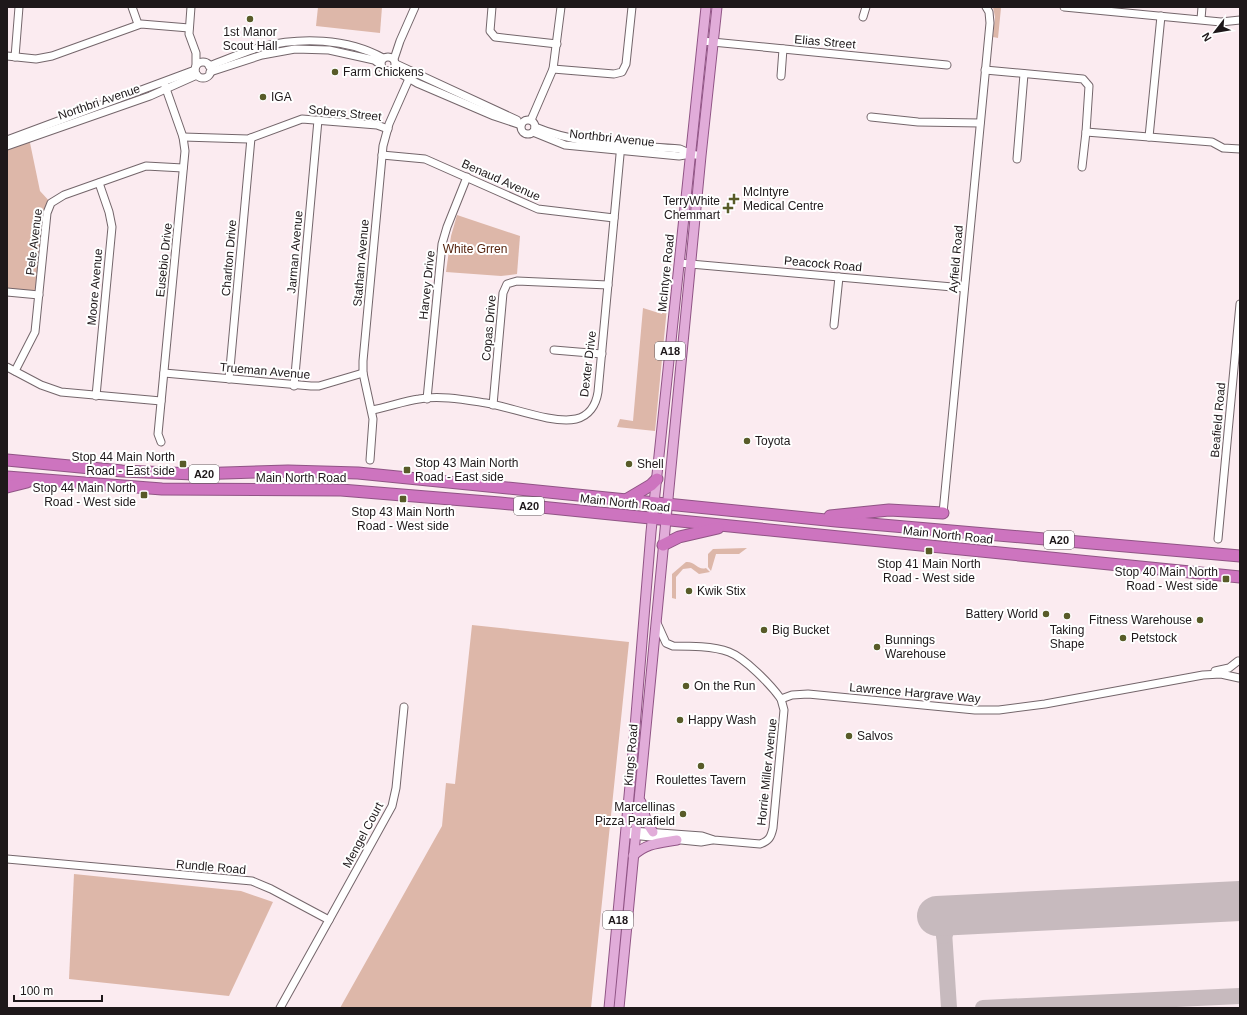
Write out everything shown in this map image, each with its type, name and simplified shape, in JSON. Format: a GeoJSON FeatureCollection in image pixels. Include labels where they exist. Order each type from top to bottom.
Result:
{"type":"FeatureCollection","features":[{"type":"Feature","properties":{"kind":"highway","name":"Main North Road"},"geometry":{"type":"LineString","coordinates":[[7,460],[122,471],[194,474],[288,470],[358,473],[655,504],[1240,556]]}},
{"type":"Feature","properties":{"kind":"highway","name":"Main North Road"},"geometry":{"type":"LineString","coordinates":[[7,477],[162,490],[341,490],[666,519],[1238,577]]}},
{"type":"Feature","properties":{"kind":"highway"},"geometry":{"type":"LineString","coordinates":[[624,501],[651,486],[657,479]]}},
{"type":"Feature","properties":{"kind":"highway"},"geometry":{"type":"LineString","coordinates":[[7,487],[33,480]]}},
{"type":"Feature","properties":{"kind":"highway"},"geometry":{"type":"LineString","coordinates":[[810,518],[889,510],[943,513]]}},
{"type":"Feature","properties":{"kind":"highway"},"geometry":{"type":"LineString","coordinates":[[663,545],[679,538],[726,526]]}},
{"type":"Feature","properties":{"kind":"main road","name":"McIntyre Road"},"geometry":{"type":"LineString","coordinates":[[653,518],[706,7]]}},
{"type":"Feature","properties":{"kind":"main road","name":"McIntyre Road"},"geometry":{"type":"LineString","coordinates":[[667,505],[700,156],[717,7]]}},
{"type":"Feature","properties":{"kind":"main road"},"geometry":{"type":"LineString","coordinates":[[664,405],[672,383],[679,383]]}},
{"type":"Feature","properties":{"kind":"main road","name":"Kings Road"},"geometry":{"type":"LineString","coordinates":[[619,1008],[667,505]]}},
{"type":"Feature","properties":{"kind":"main road","name":"Kings Road"},"geometry":{"type":"LineString","coordinates":[[609,1008],[653,518]]}},
{"type":"Feature","properties":{"kind":"main road"},"geometry":{"type":"LineString","coordinates":[[640,790],[647,823],[653,832]]}},
{"type":"Feature","properties":{"kind":"main road"},"geometry":{"type":"LineString","coordinates":[[633,856],[640,849],[649,845],[677,840]]}},
{"type":"Feature","properties":{"kind":"street"},"geometry":{"type":"LineString","coordinates":[[19,7],[11,57],[36,59],[52,56],[138,24],[147,23],[189,28]]}},
{"type":"Feature","properties":{"kind":"street"},"geometry":{"type":"LineString","coordinates":[[132,7],[138,24]]}},
{"type":"Feature","properties":{"kind":"street"},"geometry":{"type":"LineString","coordinates":[[191,7],[189,28],[196,54],[202,68]]}},
{"type":"Feature","properties":{"kind":"street"},"geometry":{"type":"LineString","coordinates":[[392,70],[389,60],[400,41],[415,7]]}},
{"type":"Feature","properties":{"kind":"street"},"geometry":{"type":"LineString","coordinates":[[492,7],[490,30],[495,37],[556,44]]}},
{"type":"Feature","properties":{"kind":"street"},"geometry":{"type":"LineString","coordinates":[[522,123],[527,120],[533,126],[553,69],[561,7]]}},
{"type":"Feature","properties":{"kind":"street"},"geometry":{"type":"LineString","coordinates":[[553,69],[614,74],[622,72],[626,64],[632,7]]}},
{"type":"Feature","properties":{"kind":"street"},"geometry":{"type":"LineString","coordinates":[[863,17],[866,7]]}},
{"type":"Feature","properties":{"kind":"street","name":"Ayfield Road"},"geometry":{"type":"LineString","coordinates":[[943,513],[990,23],[989,12],[986,7]]}},
{"type":"Feature","properties":{"kind":"street"},"geometry":{"type":"LineString","coordinates":[[1064,7],[1133,10],[1161,16],[1221,22],[1240,20]]}},
{"type":"Feature","properties":{"kind":"street"},"geometry":{"type":"LineString","coordinates":[[1201,19],[1202,7]]}},
{"type":"Feature","properties":{"kind":"street"},"geometry":{"type":"LineString","coordinates":[[1149,137],[1161,16]]}},
{"type":"Feature","properties":{"kind":"street","name":"Elias Street"},"geometry":{"type":"LineString","coordinates":[[702,41],[947,65]]}},
{"type":"Feature","properties":{"kind":"street","name":"Northbri Avenue"},"geometry":{"type":"LineString","coordinates":[[7,140],[202,68],[295,49],[329,50],[379,62],[389,60],[411,76]]}},
{"type":"Feature","properties":{"kind":"street"},"geometry":{"type":"LineString","coordinates":[[780,76],[783,49]]}},
{"type":"Feature","properties":{"kind":"street","name":"Northbri Avenue"},"geometry":{"type":"LineString","coordinates":[[389,60],[385,70],[392,70],[411,76],[494,116],[522,123],[525,133],[529,134],[533,126],[565,145],[620,148],[679,156],[691,154],[700,156]]}},
{"type":"Feature","properties":{"kind":"street","name":"Northbri Avenue"},"geometry":{"type":"LineString","coordinates":[[7,146],[166,90],[202,68]]}},
{"type":"Feature","properties":{"kind":"street"},"geometry":{"type":"LineString","coordinates":[[985,70],[1083,79],[1087,82],[1089,86],[1082,167]]}},
{"type":"Feature","properties":{"kind":"street"},"geometry":{"type":"LineString","coordinates":[[1017,159],[1024,74]]}},
{"type":"Feature","properties":{"kind":"street","name":"Statham Avenue"},"geometry":{"type":"LineString","coordinates":[[370,460],[373,419],[363,374],[382,155],[388,128],[411,76]]}},
{"type":"Feature","properties":{"kind":"street","name":"Eusebio Drive"},"geometry":{"type":"LineString","coordinates":[[161,442],[158,434],[185,151],[183,137],[164,82]]}},
{"type":"Feature","properties":{"kind":"street"},"geometry":{"type":"LineString","coordinates":[[871,117],[918,122],[980,123]]}},
{"type":"Feature","properties":{"kind":"street","name":"Sobers Street"},"geometry":{"type":"LineString","coordinates":[[183,137],[251,138],[302,119],[377,125],[388,128]]}},
{"type":"Feature","properties":{"kind":"street","name":"Jarman Avenue"},"geometry":{"type":"LineString","coordinates":[[294,386],[318,120]]}},
{"type":"Feature","properties":{"kind":"street"},"geometry":{"type":"LineString","coordinates":[[1086,132],[1212,142],[1223,148],[1240,149]]}},
{"type":"Feature","properties":{"kind":"street","name":"Charlton Drive"},"geometry":{"type":"LineString","coordinates":[[229,379],[251,138]]}},
{"type":"Feature","properties":{"kind":"street","name":"Dexter Drive"},"geometry":{"type":"LineString","coordinates":[[372,410],[420,398],[427,398],[493,405],[540,416],[569,420],[579,418],[589,412],[595,403],[602,354],[620,148]]}},
{"type":"Feature","properties":{"kind":"street","name":"Benaud Avenue"},"geometry":{"type":"LineString","coordinates":[[382,155],[424,159],[538,209],[614,218]]}},
{"type":"Feature","properties":{"kind":"street","name":"Pele Avenue"},"geometry":{"type":"LineString","coordinates":[[15,371],[35,332],[49,205],[54,200],[64,195],[146,166],[184,168]]}},
{"type":"Feature","properties":{"kind":"street","name":"Harvey Drive"},"geometry":{"type":"LineString","coordinates":[[427,398],[442,244],[447,226],[467,177]]}},
{"type":"Feature","properties":{"kind":"street","name":"Moore Avenue"},"geometry":{"type":"LineString","coordinates":[[96,396],[112,227],[109,212],[99,183]]}},
{"type":"Feature","properties":{"kind":"street","name":"Peacock Road"},"geometry":{"type":"LineString","coordinates":[[679,263],[964,288]]}},
{"type":"Feature","properties":{"kind":"street"},"geometry":{"type":"LineString","coordinates":[[834,325],[839,276]]}},
{"type":"Feature","properties":{"kind":"street","name":"Copas Drive"},"geometry":{"type":"LineString","coordinates":[[493,405],[503,293],[507,284],[517,281],[608,285]]}},
{"type":"Feature","properties":{"kind":"street"},"geometry":{"type":"LineString","coordinates":[[7,292],[39,295]]}},
{"type":"Feature","properties":{"kind":"street","name":"Beafield Road"},"geometry":{"type":"LineString","coordinates":[[1218,539],[1240,304]]}},
{"type":"Feature","properties":{"kind":"street"},"geometry":{"type":"LineString","coordinates":[[554,350],[602,354]]}},
{"type":"Feature","properties":{"kind":"street"},"geometry":{"type":"LineString","coordinates":[[7,367],[41,385],[61,392],[161,401]]}},
{"type":"Feature","properties":{"kind":"street","name":"Trueman Avenue"},"geometry":{"type":"LineString","coordinates":[[164,373],[294,386],[319,386],[363,374]]}},
{"type":"Feature","properties":{"kind":"street"},"geometry":{"type":"LineString","coordinates":[[656,621],[666,643],[673,646],[694,647],[729,652],[765,681],[781,699]]}},
{"type":"Feature","properties":{"kind":"street"},"geometry":{"type":"LineString","coordinates":[[1239,660],[1236,671],[1239,678]]}},
{"type":"Feature","properties":{"kind":"street","name":"Lawrence Hargrave Way"},"geometry":{"type":"LineString","coordinates":[[781,699],[792,695],[808,694],[975,710],[999,710],[1045,704],[1203,675],[1229,668],[1239,660]]}},
{"type":"Feature","properties":{"kind":"street","name":"Lawrence Hargrave Way"},"geometry":{"type":"LineString","coordinates":[[1203,675],[1221,674],[1239,678]]}},
{"type":"Feature","properties":{"kind":"street","name":"Horrie Miller Avenue"},"geometry":{"type":"LineString","coordinates":[[635,833],[653,832],[702,836],[714,840],[760,844],[766,842],[771,836],[784,710],[781,699]]}},
{"type":"Feature","properties":{"kind":"street","name":"Mengel Court"},"geometry":{"type":"LineString","coordinates":[[329,920],[392,806],[396,788],[404,707]]}},
{"type":"Feature","properties":{"kind":"street","name":"Horrie Miller Avenue"},"geometry":{"type":"LineString","coordinates":[[626,832],[677,840],[701,842],[714,840]]}},
{"type":"Feature","properties":{"kind":"street","name":"Rundle Road"},"geometry":{"type":"LineString","coordinates":[[7,859],[252,882],[271,889],[329,920]]}},
{"type":"Feature","properties":{"kind":"street"},"geometry":{"type":"LineString","coordinates":[[280,1008],[329,920]]}},
{"type":"Feature","properties":{"kind":"green space"},"geometry":{"type":"Polygon","coordinates":[[[318,7],[382,7],[380,33],[316,26],[318,7]]]}},
{"type":"Feature","properties":{"kind":"green space"},"geometry":{"type":"Polygon","coordinates":[[[993,7],[1007,7],[1001,8],[998,38],[993,37],[995,17],[993,7]]]}},
{"type":"Feature","properties":{"kind":"green space"},"geometry":{"type":"Polygon","coordinates":[[[29,138],[40,191],[51,203],[39,295],[7,292],[7,146],[29,138]]]}},
{"type":"Feature","properties":{"kind":"green space","name":"White Grren"},"geometry":{"type":"Polygon","coordinates":[[[457,215],[520,236],[517,274],[501,276],[446,272],[451,236],[457,215]]]}},
{"type":"Feature","properties":{"kind":"green space"},"geometry":{"type":"Polygon","coordinates":[[[672,256],[655,431],[617,427],[620,419],[633,421],[643,308],[662,314],[672,256]]]}},
{"type":"Feature","properties":{"kind":"green space"},"geometry":{"type":"Polygon","coordinates":[[[747,548],[739,554],[716,554],[711,571],[708,567],[708,554],[713,549],[747,548]]]}},
{"type":"Feature","properties":{"kind":"green space"},"geometry":{"type":"Polygon","coordinates":[[[686,562],[692,563],[703,569],[706,568],[710,572],[699,574],[691,568],[683,569],[676,577],[676,599],[672,598],[672,574],[686,562]]]}},
{"type":"Feature","properties":{"kind":"green space"},"geometry":{"type":"Polygon","coordinates":[[[472,625],[629,642],[591,1008],[340,1008],[442,826],[446,783],[455,784],[472,625]]]}},
{"type":"Feature","properties":{"kind":"green space"},"geometry":{"type":"Polygon","coordinates":[[[74,874],[241,891],[273,902],[229,996],[69,979],[74,874]]]}},
{"type":"Feature","properties":{"kind":"taxiway"},"geometry":{"type":"LineString","coordinates":[[944,936],[950,922],[962,915]]}},
{"type":"Feature","properties":{"kind":"taxiway"},"geometry":{"type":"LineString","coordinates":[[943,916],[949,1008]]}},
{"type":"Feature","properties":{"kind":"taxiway"},"geometry":{"type":"LineString","coordinates":[[983,1008],[1240,996]]}},
{"type":"Feature","properties":{"kind":"runway"},"geometry":{"type":"LineString","coordinates":[[937,916],[1240,901]]}},
{"type":"Feature","properties":{"kind":"place","name":"1st Manor Scout Hall"},"geometry":{"type":"Point","coordinates":[250,19]}},
{"type":"Feature","properties":{"kind":"place","name":"Farm Chickens"},"geometry":{"type":"Point","coordinates":[335,72]}},
{"type":"Feature","properties":{"kind":"place","name":"IGA"},"geometry":{"type":"Point","coordinates":[263,97]}},
{"type":"Feature","properties":{"kind":"place","name":"McIntyre Medical Centre"},"geometry":{"type":"Point","coordinates":[734,199]}},
{"type":"Feature","properties":{"kind":"place","name":"TerryWhite Chemmart"},"geometry":{"type":"Point","coordinates":[728,208]}},
{"type":"Feature","properties":{"kind":"place","name":"Toyota"},"geometry":{"type":"Point","coordinates":[747,441]}},
{"type":"Feature","properties":{"kind":"place","name":"Stop 44 Main North Road - East side"},"geometry":{"type":"Point","coordinates":[183,464]}},
{"type":"Feature","properties":{"kind":"place","name":"Shell"},"geometry":{"type":"Point","coordinates":[629,464]}},
{"type":"Feature","properties":{"kind":"place","name":"Stop 43 Main North Road - East side"},"geometry":{"type":"Point","coordinates":[407,470]}},
{"type":"Feature","properties":{"kind":"place","name":"Stop 44 Main North Road - West side"},"geometry":{"type":"Point","coordinates":[144,495]}},
{"type":"Feature","properties":{"kind":"place","name":"Stop 43 Main North Road - West side"},"geometry":{"type":"Point","coordinates":[403,499]}},
{"type":"Feature","properties":{"kind":"place","name":"Stop 41 Main North Road - West side"},"geometry":{"type":"Point","coordinates":[929,551]}},
{"type":"Feature","properties":{"kind":"place","name":"Stop 40 Main North Road - West side"},"geometry":{"type":"Point","coordinates":[1226,579]}},
{"type":"Feature","properties":{"kind":"place","name":"Kwik Stix"},"geometry":{"type":"Point","coordinates":[689,591]}},
{"type":"Feature","properties":{"kind":"place","name":"Battery World"},"geometry":{"type":"Point","coordinates":[1046,614]}},
{"type":"Feature","properties":{"kind":"place","name":"Taking Shape"},"geometry":{"type":"Point","coordinates":[1067,616]}},
{"type":"Feature","properties":{"kind":"place","name":"Fitness Warehouse"},"geometry":{"type":"Point","coordinates":[1200,620]}},
{"type":"Feature","properties":{"kind":"place","name":"Big Bucket"},"geometry":{"type":"Point","coordinates":[764,630]}},
{"type":"Feature","properties":{"kind":"place","name":"Petstock"},"geometry":{"type":"Point","coordinates":[1123,638]}},
{"type":"Feature","properties":{"kind":"place","name":"Bunnings Warehouse"},"geometry":{"type":"Point","coordinates":[877,647]}},
{"type":"Feature","properties":{"kind":"place","name":"On the Run"},"geometry":{"type":"Point","coordinates":[686,686]}},
{"type":"Feature","properties":{"kind":"place","name":"Happy Wash"},"geometry":{"type":"Point","coordinates":[680,720]}},
{"type":"Feature","properties":{"kind":"place","name":"Salvos"},"geometry":{"type":"Point","coordinates":[849,736]}},
{"type":"Feature","properties":{"kind":"place","name":"Roulettes Tavern"},"geometry":{"type":"Point","coordinates":[701,766]}},
{"type":"Feature","properties":{"kind":"place","name":"Marcellinas Pizza Parafield"},"geometry":{"type":"Point","coordinates":[683,814]}}]}
